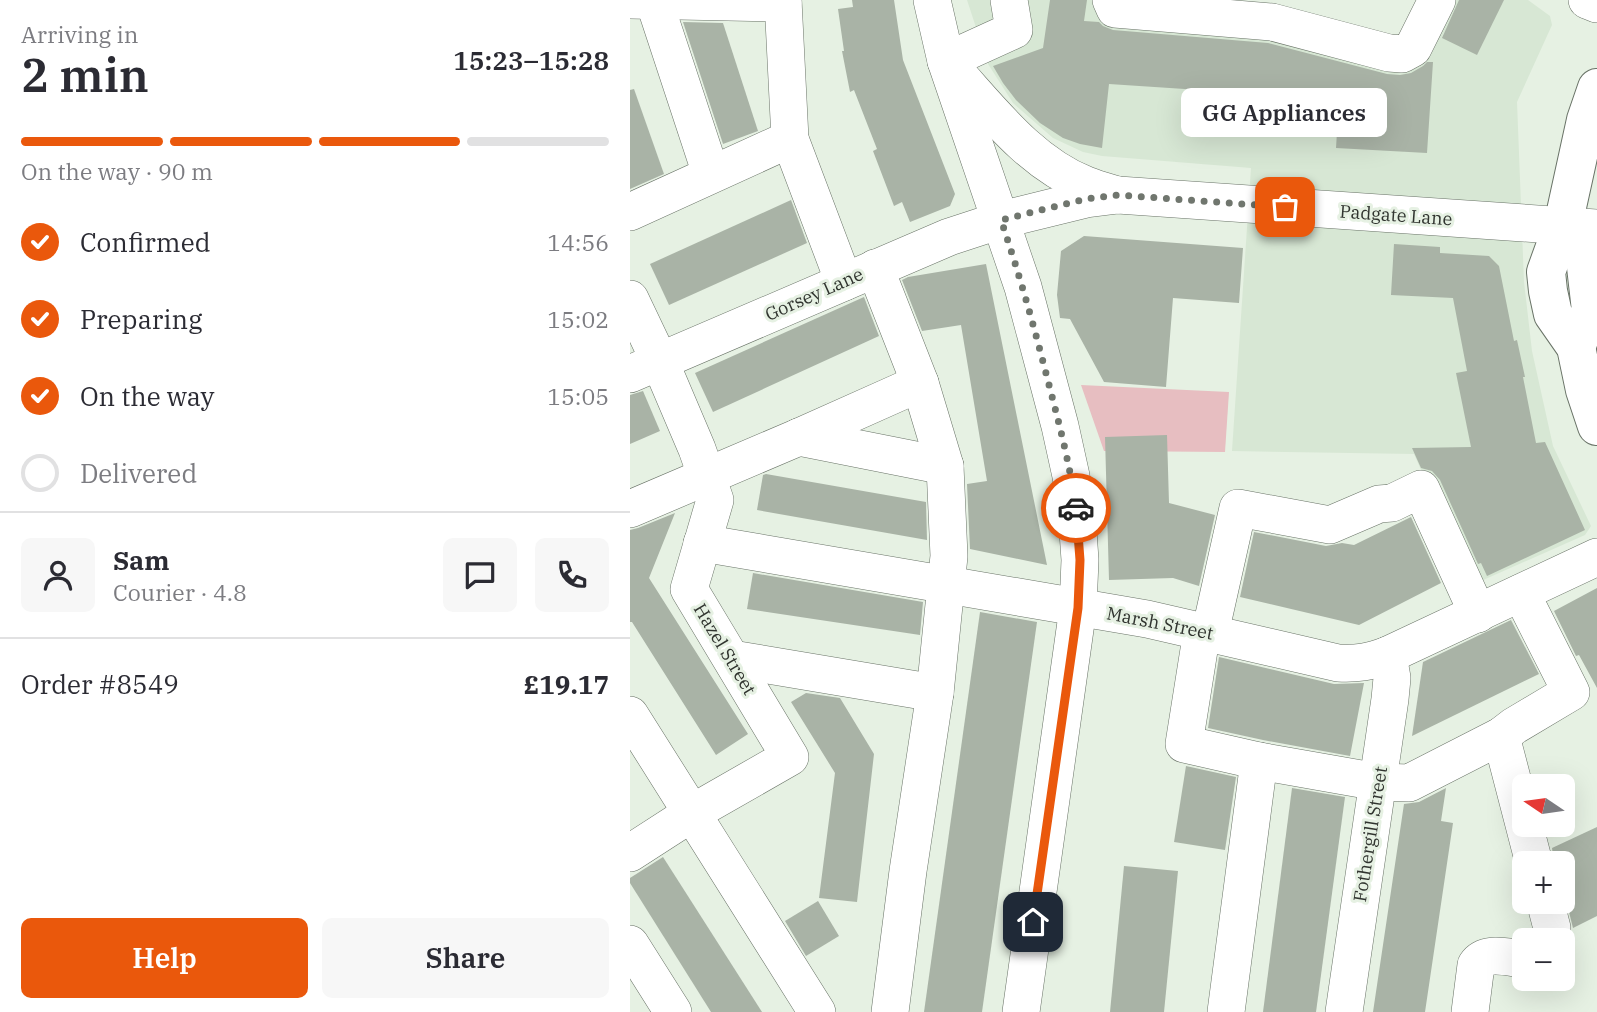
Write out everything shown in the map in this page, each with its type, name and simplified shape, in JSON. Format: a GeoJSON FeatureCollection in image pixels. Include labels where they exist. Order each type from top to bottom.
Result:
{"type":"FeatureCollection","features":[{"type":"Feature","properties":{"kind":"main road"},"geometry":{"type":"LineString","coordinates":[[1597,88],[1586,120],[1580,226],[1591,310],[1576,347],[1585,390],[1597,426]]}},
{"type":"Feature","properties":{"kind":"street"},"geometry":{"type":"LineString","coordinates":[[630,0],[783,1],[790,139],[859,275],[919,383],[945,466],[949,556],[935,694],[890,1012]]}},
{"type":"Feature","properties":{"kind":"street"},"geometry":{"type":"LineString","coordinates":[[932,0],[946,61],[1028,304],[1060,426],[1077,517],[1080,560],[1078,608],[1021,1012]]}},
{"type":"Feature","properties":{"kind":"street"},"geometry":{"type":"LineString","coordinates":[[946,61],[1014,30],[1009,0]]}},
{"type":"Feature","properties":{"kind":"street"},"geometry":{"type":"LineString","coordinates":[[1111,0],[1115,9],[1272,22],[1389,53],[1402,54],[1413,48],[1437,0]]}},
{"type":"Feature","properties":{"kind":"street"},"geometry":{"type":"LineString","coordinates":[[1587,0],[1597,4]]}},
{"type":"Feature","properties":{"kind":"street"},"geometry":{"type":"LineString","coordinates":[[653,1],[711,174]]}},
{"type":"Feature","properties":{"kind":"street"},"geometry":{"type":"LineString","coordinates":[[946,61],[1024,145],[1059,171],[1085,184],[1118,195]]}},
{"type":"Feature","properties":{"kind":"street"},"geometry":{"type":"LineString","coordinates":[[630,212],[790,139]]}},
{"type":"Feature","properties":{"kind":"street","name":"Padgate Lane"},"geometry":{"type":"LineString","coordinates":[[1001,220],[1086,199],[1118,195],[1580,226]]}},
{"type":"Feature","properties":{"kind":"street","name":"Gorsey Lane"},"geometry":{"type":"LineString","coordinates":[[645,368],[938,241],[1001,220]]}},
{"type":"Feature","properties":{"kind":"street","name":"Hazel Street"},"geometry":{"type":"LineString","coordinates":[[630,299],[645,368],[707,476],[715,500],[689,589],[790,757],[692,813],[630,853]]}},
{"type":"Feature","properties":{"kind":"street"},"geometry":{"type":"LineString","coordinates":[[630,509],[919,383]]}},
{"type":"Feature","properties":{"kind":"street"},"geometry":{"type":"LineString","coordinates":[[799,437],[945,466]]}},
{"type":"Feature","properties":{"kind":"street"},"geometry":{"type":"LineString","coordinates":[[1478,614],[1420,489],[1392,503],[1379,504],[1330,525],[1238,509],[1206,632],[1184,744],[1259,761],[1378,782],[1409,783],[1501,736],[1571,692],[1521,593]]}},
{"type":"Feature","properties":{"kind":"street","name":"Marsh Street"},"geometry":{"type":"LineString","coordinates":[[702,543],[1147,620],[1338,663],[1356,664],[1388,655],[1597,557]]}},
{"type":"Feature","properties":{"kind":"street","name":"Fothergill Street"},"geometry":{"type":"LineString","coordinates":[[1344,1012],[1390,699],[1392,678],[1388,655]]}},
{"type":"Feature","properties":{"kind":"street"},"geometry":{"type":"LineString","coordinates":[[732,659],[935,694]]}},
{"type":"Feature","properties":{"kind":"street"},"geometry":{"type":"LineString","coordinates":[[630,715],[817,1012]]}},
{"type":"Feature","properties":{"kind":"street"},"geometry":{"type":"LineString","coordinates":[[1501,736],[1531,851]]}},
{"type":"Feature","properties":{"kind":"street"},"geometry":{"type":"LineString","coordinates":[[1226,1012],[1259,761]]}},
{"type":"Feature","properties":{"kind":"street"},"geometry":{"type":"LineString","coordinates":[[630,944],[673,1012]]}},
{"type":"Feature","properties":{"kind":"street"},"geometry":{"type":"LineString","coordinates":[[1470,1012],[1476,965],[1479,960],[1492,956],[1512,958]]}},
{"type":"Feature","properties":{"kind":"shaded area"},"geometry":{"type":"Polygon","coordinates":[[[967,0],[1104,0],[1270,32],[1409,64],[1430,57],[1456,0],[1528,0],[1550,16],[1552,25],[1517,102],[1524,282],[1532,351],[1553,446],[1591,526],[1585,535],[1472,585],[1414,454],[1232,451],[1251,168],[1102,156],[1083,152],[1053,138],[1013,103],[988,64],[967,0]]]}},
{"type":"Feature","properties":{"kind":"shaded area"},"geometry":{"type":"Polygon","coordinates":[[[1081,385],[1229,392],[1225,452],[1104,451],[1081,385]]]}},
{"type":"Feature","properties":{"kind":"building"},"geometry":{"type":"Polygon","coordinates":[[[852,0],[894,0],[903,60],[955,194],[950,206],[910,222],[902,202],[894,206],[873,151],[877,149],[854,90],[850,92],[838,9],[853,7],[852,0]]]}},
{"type":"Feature","properties":{"kind":"building"},"geometry":{"type":"Polygon","coordinates":[[[1050,0],[1087,0],[1084,21],[1099,22],[1113,30],[1268,43],[1387,74],[1411,73],[1427,62],[1433,62],[1427,153],[1336,148],[1339,99],[1109,84],[1102,148],[1063,138],[1040,123],[1016,100],[993,66],[1043,48],[1050,0]]]}},
{"type":"Feature","properties":{"kind":"building"},"geometry":{"type":"Polygon","coordinates":[[[1459,0],[1504,0],[1477,55],[1442,38],[1459,0]]]}},
{"type":"Feature","properties":{"kind":"building"},"geometry":{"type":"Polygon","coordinates":[[[683,22],[723,23],[758,131],[723,144],[683,22]]]}},
{"type":"Feature","properties":{"kind":"building"},"geometry":{"type":"Polygon","coordinates":[[[634,89],[664,174],[630,189],[630,90],[634,89]]]}},
{"type":"Feature","properties":{"kind":"building"},"geometry":{"type":"Polygon","coordinates":[[[791,200],[807,243],[669,305],[650,264],[791,200]]]}},
{"type":"Feature","properties":{"kind":"building"},"geometry":{"type":"Polygon","coordinates":[[[1084,236],[1243,248],[1239,303],[1173,298],[1166,387],[1104,382],[1070,319],[1060,318],[1057,295],[1061,251],[1084,236]]]}},
{"type":"Feature","properties":{"kind":"building"},"geometry":{"type":"Polygon","coordinates":[[[1394,244],[1440,247],[1440,253],[1489,256],[1499,266],[1514,341],[1517,340],[1525,377],[1536,443],[1545,442],[1585,530],[1487,576],[1481,563],[1478,564],[1440,480],[1432,471],[1421,468],[1412,448],[1471,447],[1456,373],[1467,371],[1453,298],[1391,295],[1394,244]]]}},
{"type":"Feature","properties":{"kind":"building"},"geometry":{"type":"Polygon","coordinates":[[[986,264],[1047,565],[970,549],[967,484],[987,481],[961,325],[922,331],[902,280],[986,264]]]}},
{"type":"Feature","properties":{"kind":"building"},"geometry":{"type":"Polygon","coordinates":[[[864,297],[879,336],[713,412],[695,373],[864,297]]]}},
{"type":"Feature","properties":{"kind":"building"},"geometry":{"type":"Polygon","coordinates":[[[643,391],[660,431],[630,444],[630,395],[643,391]]]}},
{"type":"Feature","properties":{"kind":"building"},"geometry":{"type":"Polygon","coordinates":[[[1167,435],[1169,503],[1215,515],[1199,586],[1173,578],[1109,580],[1105,437],[1167,435]]]}},
{"type":"Feature","properties":{"kind":"building"},"geometry":{"type":"Polygon","coordinates":[[[763,475],[926,502],[927,540],[757,510],[763,475]]]}},
{"type":"Feature","properties":{"kind":"building"},"geometry":{"type":"Polygon","coordinates":[[[675,513],[649,578],[748,734],[716,755],[630,622],[630,530],[675,513]]]}},
{"type":"Feature","properties":{"kind":"building"},"geometry":{"type":"Polygon","coordinates":[[[1411,517],[1441,583],[1359,625],[1240,597],[1254,532],[1326,546],[1342,543],[1354,545],[1411,517]]]}},
{"type":"Feature","properties":{"kind":"building"},"geometry":{"type":"Polygon","coordinates":[[[753,573],[923,602],[920,635],[747,609],[753,573]]]}},
{"type":"Feature","properties":{"kind":"building"},"geometry":{"type":"Polygon","coordinates":[[[1597,588],[1597,688],[1579,655],[1576,656],[1554,611],[1597,588]]]}},
{"type":"Feature","properties":{"kind":"building"},"geometry":{"type":"Polygon","coordinates":[[[980,612],[1037,622],[982,1012],[924,1012],[980,612]]]}},
{"type":"Feature","properties":{"kind":"building"},"geometry":{"type":"Polygon","coordinates":[[[1511,620],[1539,674],[1412,736],[1423,662],[1511,620]]]}},
{"type":"Feature","properties":{"kind":"building"},"geometry":{"type":"Polygon","coordinates":[[[1219,657],[1334,684],[1364,683],[1350,756],[1208,728],[1219,657]]]}},
{"type":"Feature","properties":{"kind":"building"},"geometry":{"type":"Polygon","coordinates":[[[806,693],[840,698],[874,754],[857,902],[819,898],[835,773],[791,702],[806,693]]]}},
{"type":"Feature","properties":{"kind":"building"},"geometry":{"type":"Polygon","coordinates":[[[1186,766],[1236,777],[1225,850],[1174,842],[1186,766]]]}},
{"type":"Feature","properties":{"kind":"building"},"geometry":{"type":"Polygon","coordinates":[[[1292,788],[1345,797],[1316,1012],[1263,1012],[1292,788]]]}},
{"type":"Feature","properties":{"kind":"building"},"geometry":{"type":"Polygon","coordinates":[[[1446,788],[1441,821],[1453,823],[1425,1012],[1373,1012],[1404,804],[1419,802],[1446,788]]]}},
{"type":"Feature","properties":{"kind":"building"},"geometry":{"type":"Polygon","coordinates":[[[1597,827],[1597,916],[1573,928],[1570,914],[1575,914],[1575,851],[1552,851],[1552,848],[1597,827]]]}},
{"type":"Feature","properties":{"kind":"building"},"geometry":{"type":"Polygon","coordinates":[[[663,857],[762,1012],[711,1012],[630,883],[630,878],[663,857]]]}},
{"type":"Feature","properties":{"kind":"building"},"geometry":{"type":"Polygon","coordinates":[[[1124,866],[1178,871],[1164,1012],[1110,1012],[1124,866]]]}},
{"type":"Feature","properties":{"kind":"building"},"geometry":{"type":"Polygon","coordinates":[[[818,901],[839,936],[806,956],[785,921],[818,901]]]}},
{"type":"Feature","properties":{"kind":"way so far"},"geometry":{"type":"LineString","coordinates":[[1076,508],[1060,426],[1028,304],[1001,220],[1086,199],[1118,195],[1285,207]]}},
{"type":"Feature","properties":{"kind":"place","name":"GG Appliances"},"geometry":{"type":"Point","coordinates":[1285,207]}},
{"type":"Feature","properties":{"kind":"route"},"geometry":{"type":"LineString","coordinates":[[1033,922],[1078,608],[1080,560],[1076,508]]}}]}
